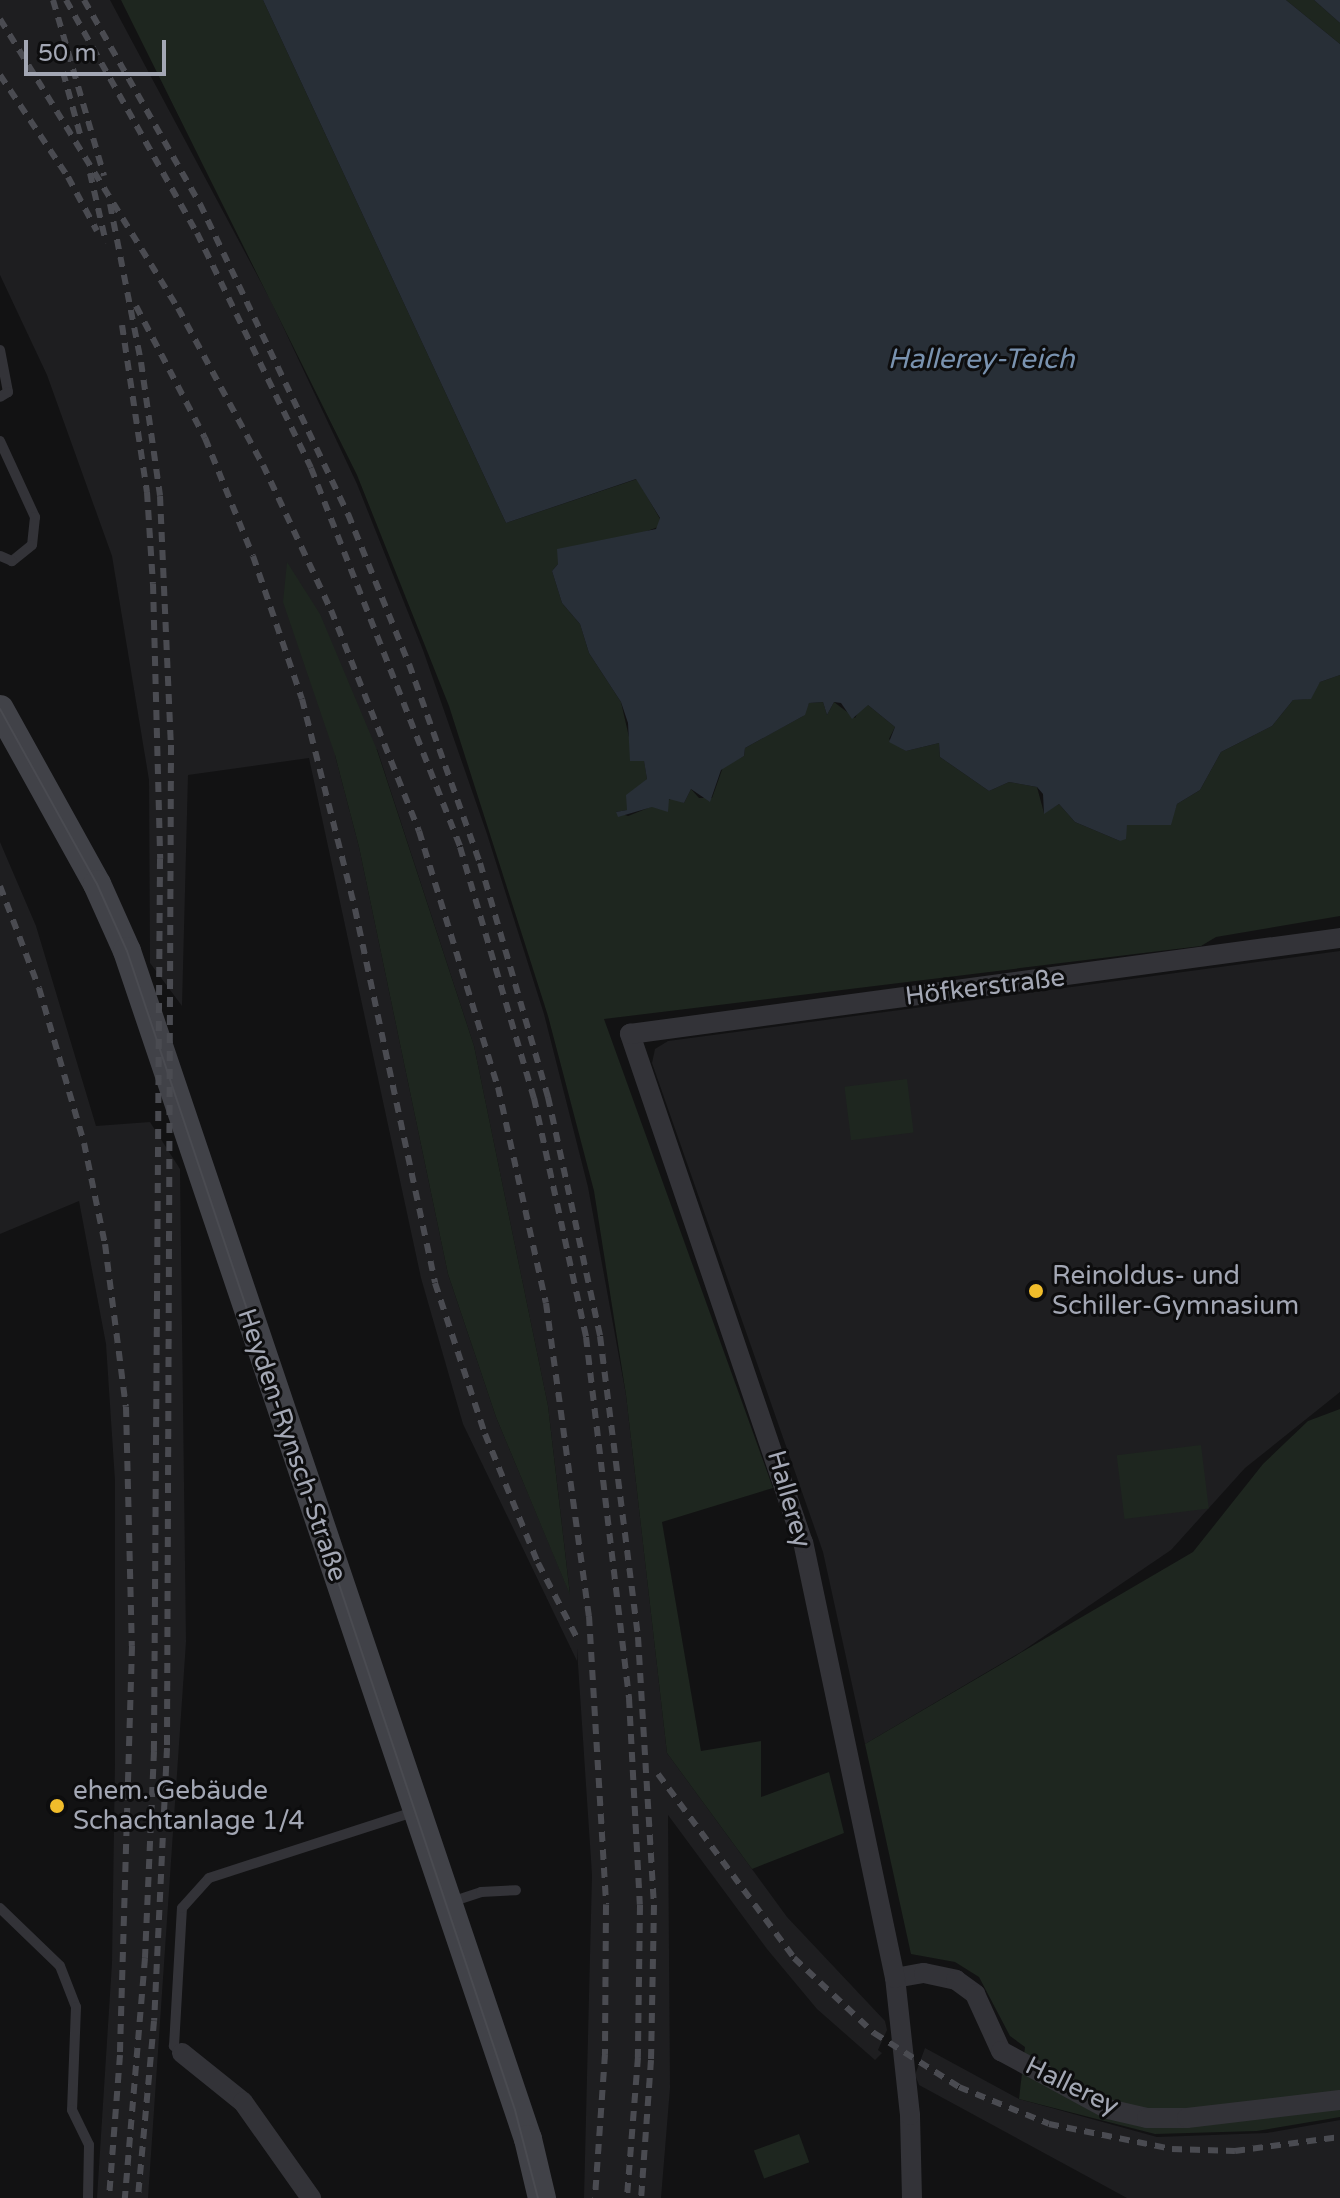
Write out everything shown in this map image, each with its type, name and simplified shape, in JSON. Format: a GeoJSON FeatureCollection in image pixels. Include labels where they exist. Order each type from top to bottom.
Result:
{"type":"FeatureCollection","features":[{"type":"Feature","properties":{"kind":"main road","name":"Heyden-Rynsch-Straße"},"geometry":{"type":"LineString","coordinates":[[0,709],[97,884],[127,951],[528,2139],[542,2198]]}},
{"type":"Feature","properties":{"kind":"street","name":"Höfkerstraße"},"geometry":{"type":"LineString","coordinates":[[630,1034],[1172,965],[1340,938]]}},
{"type":"Feature","properties":{"kind":"street","name":"Hallerey"},"geometry":{"type":"LineString","coordinates":[[630,1034],[789,1494],[895,1978],[910,2115],[912,2198]]}},
{"type":"Feature","properties":{"kind":"street","name":"Hallerey"},"geometry":{"type":"LineString","coordinates":[[895,1978],[924,1973],[956,1980],[975,1994],[1001,2051],[1108,2109],[1147,2118],[1187,2118],[1340,2100]]}},
{"type":"Feature","properties":{"kind":"street"},"geometry":{"type":"LineString","coordinates":[[182,2053],[243,2102],[311,2198]]}},
{"type":"Feature","properties":{"kind":"lane"},"geometry":{"type":"LineString","coordinates":[[0,350],[8,392],[0,397]]}},
{"type":"Feature","properties":{"kind":"lane"},"geometry":{"type":"LineString","coordinates":[[0,441],[35,517],[32,545],[12,561],[0,556]]}},
{"type":"Feature","properties":{"kind":"lane"},"geometry":{"type":"LineString","coordinates":[[182,2053],[174,2046],[182,1908],[209,1878],[418,1810]]}},
{"type":"Feature","properties":{"kind":"lane"},"geometry":{"type":"LineString","coordinates":[[449,1903],[481,1892],[516,1890]]}},
{"type":"Feature","properties":{"kind":"lane"},"geometry":{"type":"LineString","coordinates":[[0,1908],[48,1950],[76,2007],[72,2110],[89,2145],[88,2198]]}},
{"type":"Feature","properties":{"kind":"shaded area"},"geometry":{"type":"Polygon","coordinates":[[[0,0],[110,0],[271,301],[357,484],[423,650],[487,834],[544,1014],[588,1187],[626,1395],[667,1753],[787,1917],[885,2021],[887,2030],[878,2050],[882,2053],[875,2060],[817,2009],[767,1949],[668,1815],[670,2088],[661,2198],[584,2198],[592,1875],[577,1649],[577,1661],[463,1424],[421,1278],[309,758],[188,775],[182,1006],[150,963],[149,780],[112,556],[47,375],[0,275],[0,0]],[[377,749],[335,755],[359,847],[448,1274],[496,1417],[570,1594],[548,1406],[474,1046],[377,749]]]}},
{"type":"Feature","properties":{"kind":"shaded area"},"geometry":{"type":"Polygon","coordinates":[[[121,0],[263,0],[506,523],[637,479],[660,519],[658,527],[558,564],[552,571],[562,603],[580,624],[589,653],[621,702],[634,759],[644,760],[647,779],[627,810],[616,812],[628,816],[673,798],[684,803],[691,789],[699,798],[712,798],[723,767],[744,756],[745,748],[803,716],[809,703],[823,702],[827,715],[834,702],[855,718],[862,705],[868,705],[895,727],[889,739],[906,751],[939,743],[940,757],[989,791],[1009,782],[1037,787],[1044,813],[1059,804],[1075,822],[1120,841],[1127,825],[1173,814],[1177,804],[1200,790],[1221,752],[1272,726],[1293,700],[1307,699],[1320,682],[1340,675],[1340,916],[1216,937],[1201,946],[604,1019],[773,1488],[662,1522],[701,1751],[761,1741],[761,1797],[829,1772],[844,1833],[752,1869],[667,1753],[626,1395],[594,1191],[548,1016],[449,706],[357,475],[121,0]]]}},
{"type":"Feature","properties":{"kind":"shaded area"},"geometry":{"type":"Polygon","coordinates":[[[1286,0],[1314,0],[1340,23],[1340,44],[1286,0]]]}},
{"type":"Feature","properties":{"kind":"shaded area"},"geometry":{"type":"Polygon","coordinates":[[[287,562],[320,614],[377,750],[474,1046],[548,1406],[570,1595],[496,1417],[448,1274],[359,847],[335,755],[283,602],[287,562]]]}},
{"type":"Feature","properties":{"kind":"shaded area"},"geometry":{"type":"Polygon","coordinates":[[[0,842],[36,926],[96,1126],[150,1122],[180,1169],[186,1642],[148,2198],[97,2198],[112,1963],[115,1760],[115,1481],[106,1344],[79,1201],[0,1234],[0,842]]]}},
{"type":"Feature","properties":{"kind":"shaded area","name":"Reinoldus- und Schiller-Gymnasium"},"geometry":{"type":"Polygon","coordinates":[[[1340,951],[1340,1392],[1245,1468],[1171,1550],[1021,1652],[865,1744],[823,1552],[652,1063],[655,1049],[668,1041],[1340,951]]]}},
{"type":"Feature","properties":{"kind":"shaded area"},"geometry":{"type":"Polygon","coordinates":[[[907,1079],[914,1133],[851,1140],[844,1087],[907,1079]]]}},
{"type":"Feature","properties":{"kind":"shaded area"},"geometry":{"type":"Polygon","coordinates":[[[1340,1409],[1340,2117],[1257,2131],[1155,2134],[1019,2099],[1025,2047],[1010,2036],[979,1977],[955,1962],[911,1954],[865,1744],[1193,1552],[1263,1464],[1308,1421],[1340,1409]]]}},
{"type":"Feature","properties":{"kind":"shaded area"},"geometry":{"type":"Polygon","coordinates":[[[1201,1445],[1209,1509],[1124,1519],[1117,1455],[1201,1445]]]}},
{"type":"Feature","properties":{"kind":"shaded area"},"geometry":{"type":"Polygon","coordinates":[[[925,2048],[1019,2099],[1157,2137],[1267,2133],[1340,2120],[1340,2198],[1127,2198],[919,2085],[915,2075],[925,2048]]]}},
{"type":"Feature","properties":{"kind":"shaded area"},"geometry":{"type":"Polygon","coordinates":[[[799,2134],[809,2162],[764,2179],[754,2150],[799,2134]]]}},
{"type":"Feature","properties":{"kind":"water","name":"Hallerey-Teich"},"geometry":{"type":"Polygon","coordinates":[[[263,0],[1286,0],[1340,44],[1340,675],[1320,682],[1311,699],[1293,700],[1272,726],[1221,752],[1200,790],[1177,804],[1171,825],[1127,825],[1126,839],[1120,841],[1075,822],[1059,804],[1044,814],[1043,794],[1037,787],[1009,782],[989,791],[940,757],[939,743],[906,751],[889,742],[895,727],[868,705],[852,719],[841,703],[834,702],[827,715],[823,702],[809,703],[805,715],[745,748],[744,756],[721,770],[710,802],[691,789],[684,803],[669,799],[668,812],[652,807],[618,817],[616,812],[627,810],[626,795],[647,779],[644,761],[630,761],[628,723],[621,702],[589,653],[580,624],[562,603],[552,571],[558,564],[557,549],[656,529],[660,518],[636,479],[506,523],[263,0]]]}},
{"type":"Feature","properties":{"kind":"water"},"geometry":{"type":"Polygon","coordinates":[[[1314,0],[1340,0],[1340,23],[1314,0]]]}},
{"type":"Feature","properties":{"kind":"tram line"},"geometry":{"type":"LineString","coordinates":[[0,709],[97,884],[127,951],[515,2110],[538,2198]]}},
{"type":"Feature","properties":{"kind":"railway"},"geometry":{"type":"LineString","coordinates":[[53,0],[104,176]]}},
{"type":"Feature","properties":{"kind":"railway"},"geometry":{"type":"LineString","coordinates":[[66,0],[197,233],[311,468],[460,847],[534,1098],[586,1337],[629,1698],[640,1905],[638,2057],[627,2198]]}},
{"type":"Feature","properties":{"kind":"railway"},"geometry":{"type":"LineString","coordinates":[[84,0],[200,204],[348,514],[409,664],[480,863],[548,1097],[600,1336],[638,1637],[654,1905],[651,2060],[641,2198]]}},
{"type":"Feature","properties":{"kind":"railway"},"geometry":{"type":"LineString","coordinates":[[0,19],[178,308],[263,465],[331,610],[419,831],[498,1087],[546,1303],[589,1616],[606,1905],[605,2054],[595,2198]]}},
{"type":"Feature","properties":{"kind":"railway"},"geometry":{"type":"LineString","coordinates":[[63,72],[81,138]]}},
{"type":"Feature","properties":{"kind":"railway"},"geometry":{"type":"LineString","coordinates":[[0,75],[68,177],[97,231]]}},
{"type":"Feature","properties":{"kind":"railway"},"geometry":{"type":"LineString","coordinates":[[90,173],[106,243]]}},
{"type":"Feature","properties":{"kind":"railway"},"geometry":{"type":"LineString","coordinates":[[110,204],[141,362],[160,496],[171,745],[167,1748],[154,2021],[138,2198]]}},
{"type":"Feature","properties":{"kind":"railway"},"geometry":{"type":"LineString","coordinates":[[136,306],[205,438],[253,556],[302,699],[355,909],[435,1283],[485,1434],[538,1563],[578,1640]]}},
{"type":"Feature","properties":{"kind":"railway"},"geometry":{"type":"LineString","coordinates":[[122,325],[147,492],[153,584],[160,859],[154,1751],[145,1958],[125,2198]]}},
{"type":"Feature","properties":{"kind":"railway"},"geometry":{"type":"LineString","coordinates":[[0,886],[39,988],[84,1143],[105,1244],[126,1407],[132,1646],[120,2055],[109,2198]]}},
{"type":"Feature","properties":{"kind":"railway"},"geometry":{"type":"LineString","coordinates":[[658,1774],[794,1958],[874,2033],[959,2087],[1049,2124],[1172,2149],[1235,2151],[1340,2137]]}},
{"type":"Feature","properties":{"kind":"place","name":"Reinoldus- und Schiller-Gymnasium"},"geometry":{"type":"Point","coordinates":[1036,1291]}},
{"type":"Feature","properties":{"kind":"place","name":"ehem. Gebäude Schachtanlage 1/4"},"geometry":{"type":"Point","coordinates":[57,1806]}}]}
